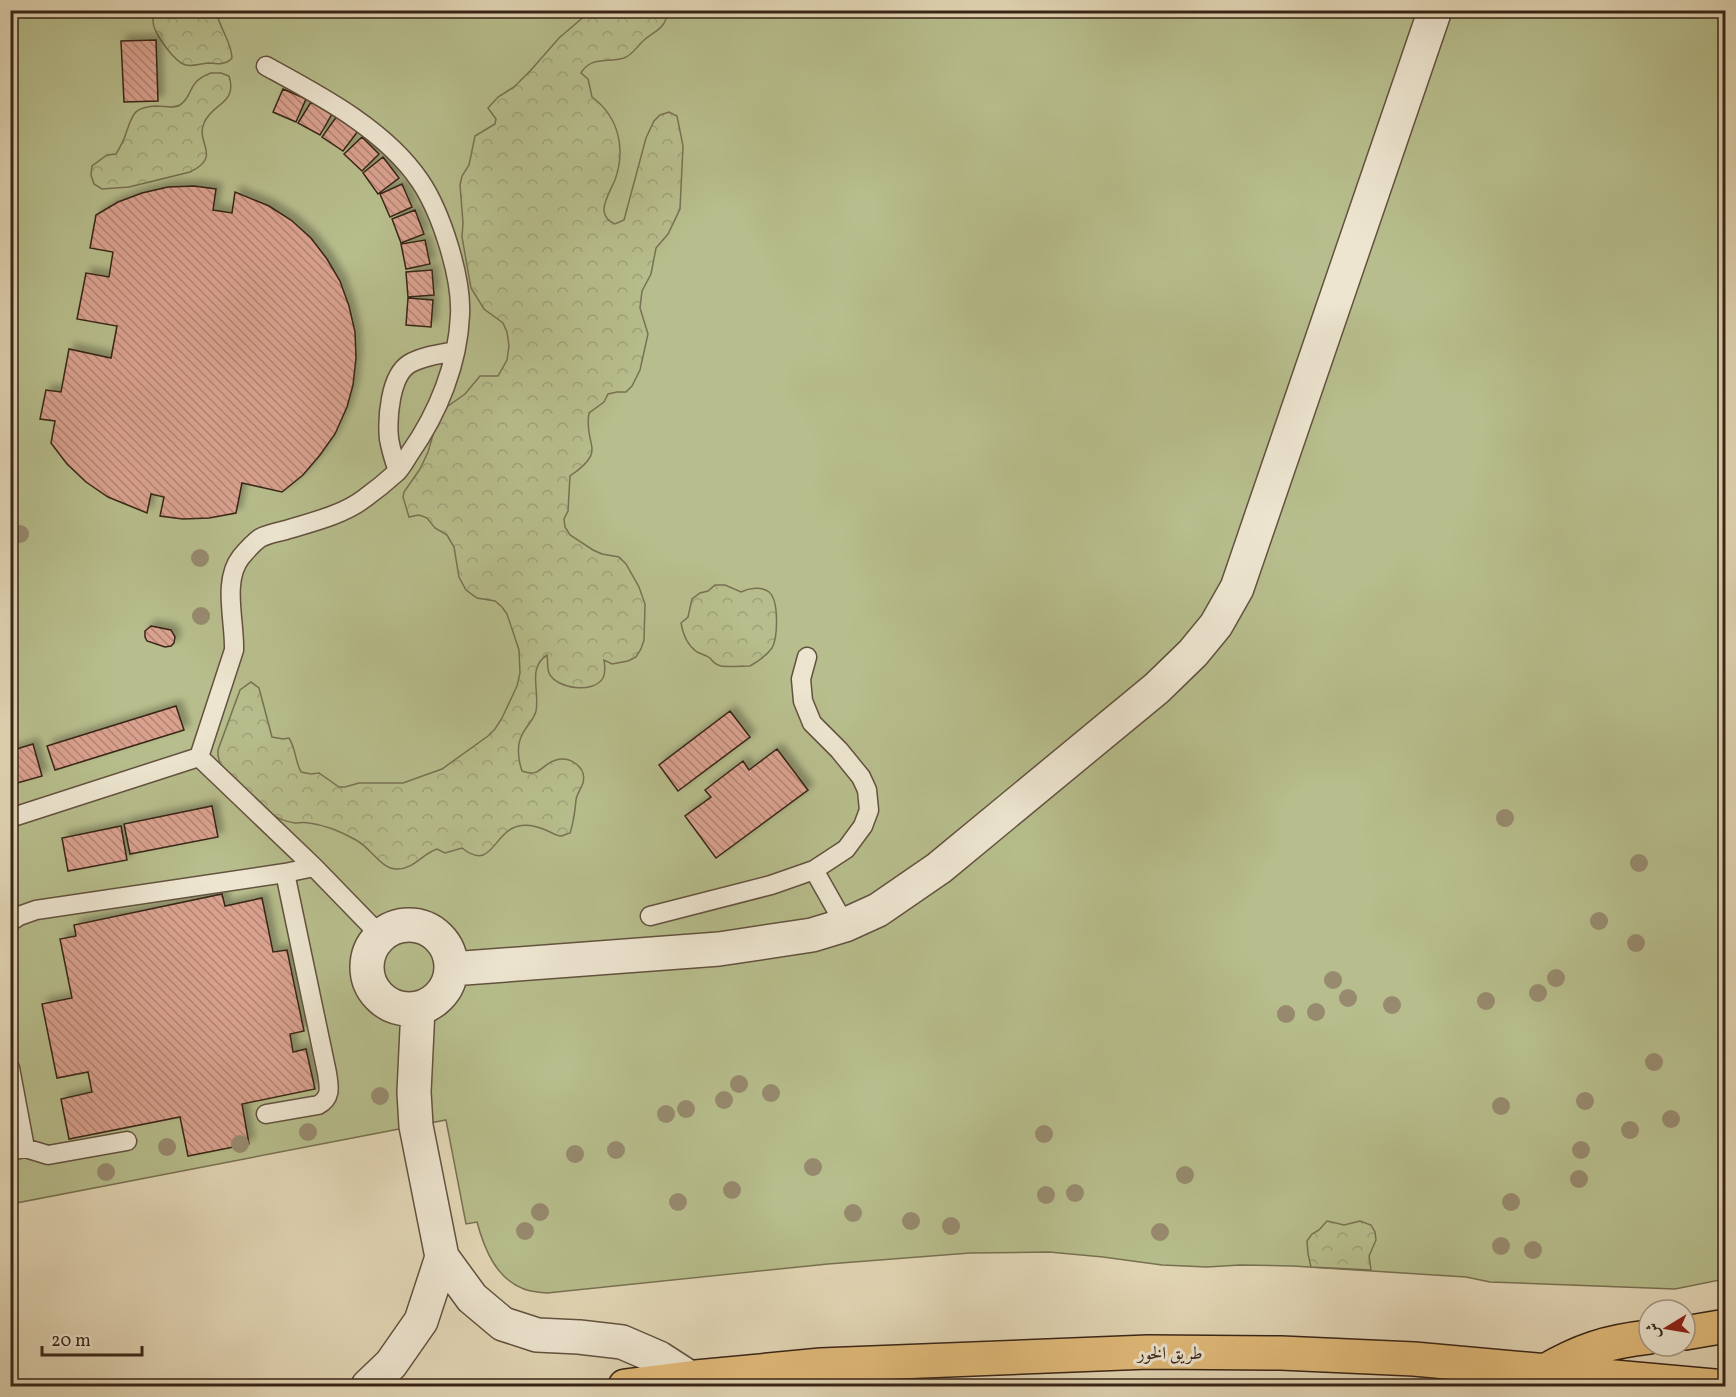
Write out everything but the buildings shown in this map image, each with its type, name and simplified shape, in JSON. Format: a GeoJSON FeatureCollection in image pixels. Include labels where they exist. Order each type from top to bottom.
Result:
{"type":"FeatureCollection","features":[{"type":"Feature","properties":{"kind":"highway"},"geometry":{"type":"LineString","coordinates":[[1697,1331],[1725,1326]]}},
{"type":"Feature","properties":{"kind":"highway"},"geometry":{"type":"LineString","coordinates":[[1543,1371],[1601,1344],[1637,1339]]}},
{"type":"Feature","properties":{"kind":"highway","name":"طريق الخور"},"geometry":{"type":"LineString","coordinates":[[626,1386],[821,1365],[1148,1352],[1281,1353],[1414,1359],[1714,1386]]}},
{"type":"Feature","properties":{"kind":"street"},"geometry":{"type":"LineString","coordinates":[[451,969],[719,949],[812,935],[845,925],[878,910],[939,868],[1157,688],[1193,653],[1216,625],[1237,588],[1435,10]]}},
{"type":"Feature","properties":{"kind":"street"},"geometry":{"type":"LineString","coordinates":[[415,925],[427,928],[437,935],[450,956],[451,969],[449,979],[438,998],[429,1004],[408,1009],[395,1006],[376,992],[367,969],[368,956],[373,945],[391,928],[415,925]]}},
{"type":"Feature","properties":{"kind":"street"},"geometry":{"type":"LineString","coordinates":[[418,1008],[414,1092],[416,1126],[442,1257],[472,1298],[503,1324],[537,1335],[621,1342],[659,1358],[690,1378]]}},
{"type":"Feature","properties":{"kind":"street"},"geometry":{"type":"LineString","coordinates":[[368,1386],[391,1364],[421,1321],[442,1257]]}},
{"type":"Feature","properties":{"kind":"lane"},"geometry":{"type":"LineString","coordinates":[[199,758],[234,650],[230,585],[235,565],[261,538],[327,518],[364,500],[398,471],[421,437],[445,391],[455,351],[460,314],[457,280],[448,243],[438,213],[420,181],[400,157],[371,131],[320,95],[266,66]]}},
{"type":"Feature","properties":{"kind":"lane"},"geometry":{"type":"LineString","coordinates":[[398,471],[389,436],[389,412],[392,391],[399,374],[408,364],[455,351]]}},
{"type":"Feature","properties":{"kind":"lane"},"geometry":{"type":"LineString","coordinates":[[650,916],[771,885],[814,870],[846,849],[864,826],[869,810],[867,790],[861,777],[839,750],[812,723],[803,701],[801,679],[807,657]]}},
{"type":"Feature","properties":{"kind":"lane"},"geometry":{"type":"LineString","coordinates":[[10,818],[199,758]]}},
{"type":"Feature","properties":{"kind":"lane"},"geometry":{"type":"LineString","coordinates":[[199,758],[314,867],[381,936]]}},
{"type":"Feature","properties":{"kind":"lane"},"geometry":{"type":"LineString","coordinates":[[10,922],[36,910],[314,867]]}},
{"type":"Feature","properties":{"kind":"lane"},"geometry":{"type":"LineString","coordinates":[[814,870],[845,925]]}},
{"type":"Feature","properties":{"kind":"lane"},"geometry":{"type":"LineString","coordinates":[[266,1114],[318,1105],[325,1101],[329,1094],[327,1073],[285,873]]}},
{"type":"Feature","properties":{"kind":"lane"},"geometry":{"type":"LineString","coordinates":[[10,1068],[18,1150],[48,1155],[127,1141]]}},
{"type":"Feature","properties":{"kind":"green space"},"geometry":{"type":"Polygon","coordinates":[[[11,11],[1725,11],[1725,1279],[1675,1289],[1490,1282],[1466,1277],[1293,1266],[1162,1265],[1049,1252],[970,1253],[828,1264],[547,1293],[535,1292],[524,1289],[506,1278],[493,1262],[483,1242],[477,1222],[466,1224],[446,1120],[11,1204],[11,11]]]}},
{"type":"Feature","properties":{"kind":"green space"},"geometry":{"type":"Polygon","coordinates":[[[154,11],[216,11],[232,58],[222,63],[186,65],[181,63],[170,52],[156,31],[153,20],[154,11]]]}},
{"type":"Feature","properties":{"kind":"green space"},"geometry":{"type":"Polygon","coordinates":[[[589,11],[668,11],[662,26],[629,55],[624,58],[595,62],[581,73],[588,79],[592,97],[609,114],[618,134],[620,157],[618,168],[604,207],[608,219],[615,224],[624,220],[646,138],[654,121],[660,115],[669,112],[677,116],[683,146],[680,209],[668,234],[656,248],[651,274],[642,291],[640,308],[648,334],[640,370],[632,386],[626,392],[608,394],[604,402],[589,413],[588,424],[592,453],[589,460],[570,476],[568,511],[564,519],[565,527],[570,535],[593,550],[619,557],[626,564],[639,587],[645,604],[644,640],[636,657],[628,661],[612,664],[604,660],[603,678],[598,683],[584,688],[567,686],[553,678],[549,673],[547,655],[537,666],[536,711],[520,740],[519,762],[522,771],[528,773],[537,772],[551,762],[561,759],[572,761],[580,768],[584,777],[570,833],[559,836],[535,826],[525,825],[511,829],[490,850],[479,856],[462,848],[445,853],[437,849],[407,867],[391,868],[380,862],[361,843],[345,834],[315,824],[288,822],[270,813],[220,764],[218,750],[240,690],[251,682],[259,688],[272,737],[289,738],[301,772],[319,773],[339,787],[359,783],[403,783],[442,769],[488,736],[502,718],[517,686],[520,673],[519,650],[507,614],[495,601],[477,598],[466,590],[459,577],[454,547],[447,535],[435,528],[427,518],[418,515],[409,517],[403,497],[428,452],[437,421],[444,409],[465,394],[480,376],[498,376],[507,360],[509,346],[507,332],[503,323],[484,309],[471,288],[462,237],[460,185],[462,176],[469,165],[475,136],[495,124],[496,119],[488,108],[498,97],[514,87],[559,38],[589,11]]]}},
{"type":"Feature","properties":{"kind":"green space"},"geometry":{"type":"Polygon","coordinates":[[[211,73],[229,76],[231,85],[227,98],[204,123],[202,130],[207,155],[200,166],[190,172],[129,187],[102,189],[94,184],[91,175],[92,166],[107,155],[116,154],[130,121],[138,110],[180,105],[194,85],[211,73]]]}},
{"type":"Feature","properties":{"kind":"green space"},"geometry":{"type":"Polygon","coordinates":[[[715,585],[725,585],[741,592],[759,588],[769,592],[772,596],[776,610],[774,643],[767,653],[750,666],[718,665],[697,652],[684,636],[681,623],[688,617],[692,599],[715,585]]]}},
{"type":"Feature","properties":{"kind":"green space"},"geometry":{"type":"Polygon","coordinates":[[[1327,1221],[1344,1225],[1360,1221],[1371,1225],[1376,1240],[1369,1256],[1371,1270],[1311,1267],[1307,1241],[1327,1221]]]}}]}
